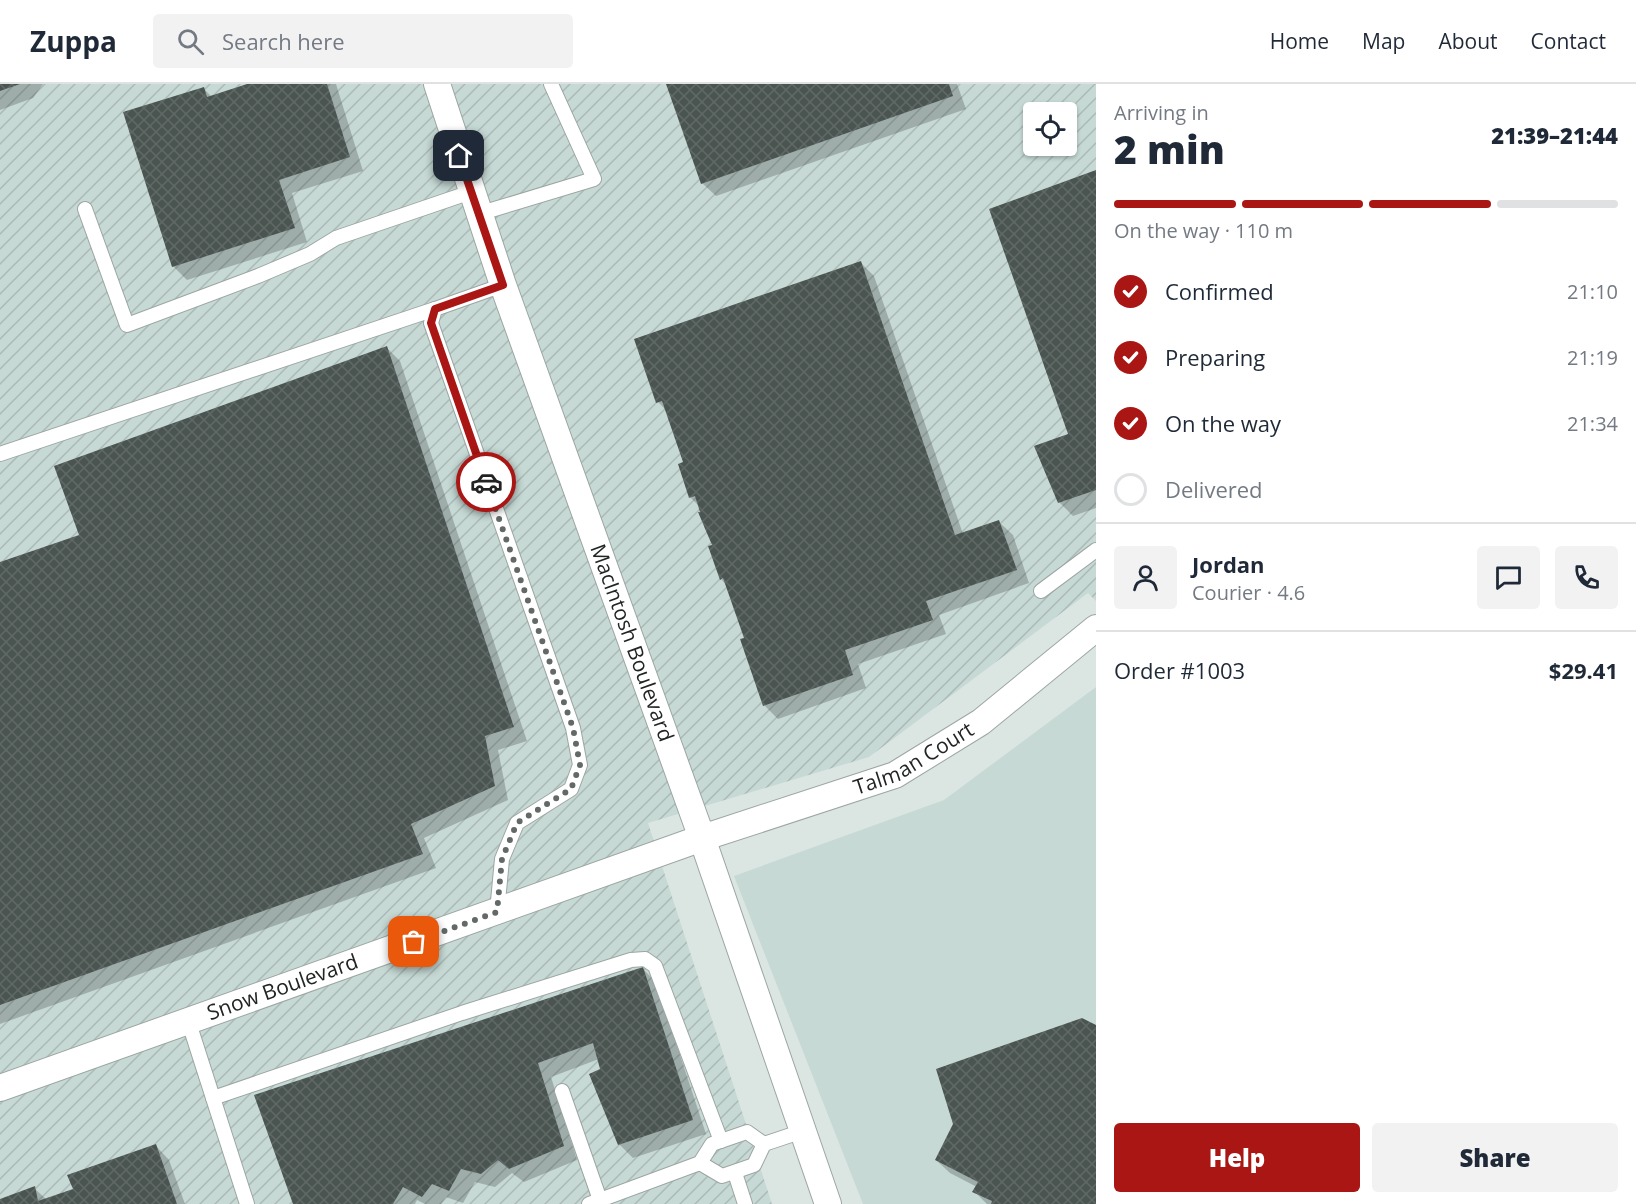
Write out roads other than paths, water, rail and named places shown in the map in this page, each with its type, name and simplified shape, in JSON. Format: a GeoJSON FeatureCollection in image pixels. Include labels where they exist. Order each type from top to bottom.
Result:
{"type":"FeatureCollection","features":[{"type":"Feature","properties":{"kind":"street","name":"MacIntosh Boulevard"},"geometry":{"type":"LineString","coordinates":[[437,84],[503,285],[702,838],[828,1204]]}},
{"type":"Feature","properties":{"kind":"street","name":"Talman Court"},"geometry":{"type":"LineString","coordinates":[[702,838],[895,775],[981,722],[1096,628]]}},
{"type":"Feature","properties":{"kind":"street","name":"Snow Boulevard"},"geometry":{"type":"LineString","coordinates":[[0,1088],[189,1023],[702,838]]}},
{"type":"Feature","properties":{"kind":"lane"},"geometry":{"type":"LineString","coordinates":[[85,209],[128,325],[258,276],[310,254],[336,238],[475,203],[594,179],[551,84]]}},
{"type":"Feature","properties":{"kind":"lane"},"geometry":{"type":"LineString","coordinates":[[0,454],[503,285]]}},
{"type":"Feature","properties":{"kind":"lane"},"geometry":{"type":"LineString","coordinates":[[435,309],[431,323],[573,728],[580,765],[571,789],[517,823],[502,859],[497,912]]}},
{"type":"Feature","properties":{"kind":"lane"},"geometry":{"type":"LineString","coordinates":[[1041,591],[1096,549]]}},
{"type":"Feature","properties":{"kind":"lane"},"geometry":{"type":"LineString","coordinates":[[213,1098],[462,1013],[631,960],[645,959],[655,966],[722,1141]]}},
{"type":"Feature","properties":{"kind":"lane"},"geometry":{"type":"LineString","coordinates":[[189,1023],[247,1204]]}},
{"type":"Feature","properties":{"kind":"lane"},"geometry":{"type":"LineString","coordinates":[[562,1091],[595,1202],[700,1163],[712,1144],[747,1132],[764,1143]]}},
{"type":"Feature","properties":{"kind":"lane"},"geometry":{"type":"LineString","coordinates":[[700,1163],[722,1176],[735,1173],[754,1165],[764,1143],[803,1131]]}},
{"type":"Feature","properties":{"kind":"lane"},"geometry":{"type":"LineString","coordinates":[[735,1173],[745,1204]]}}]}
